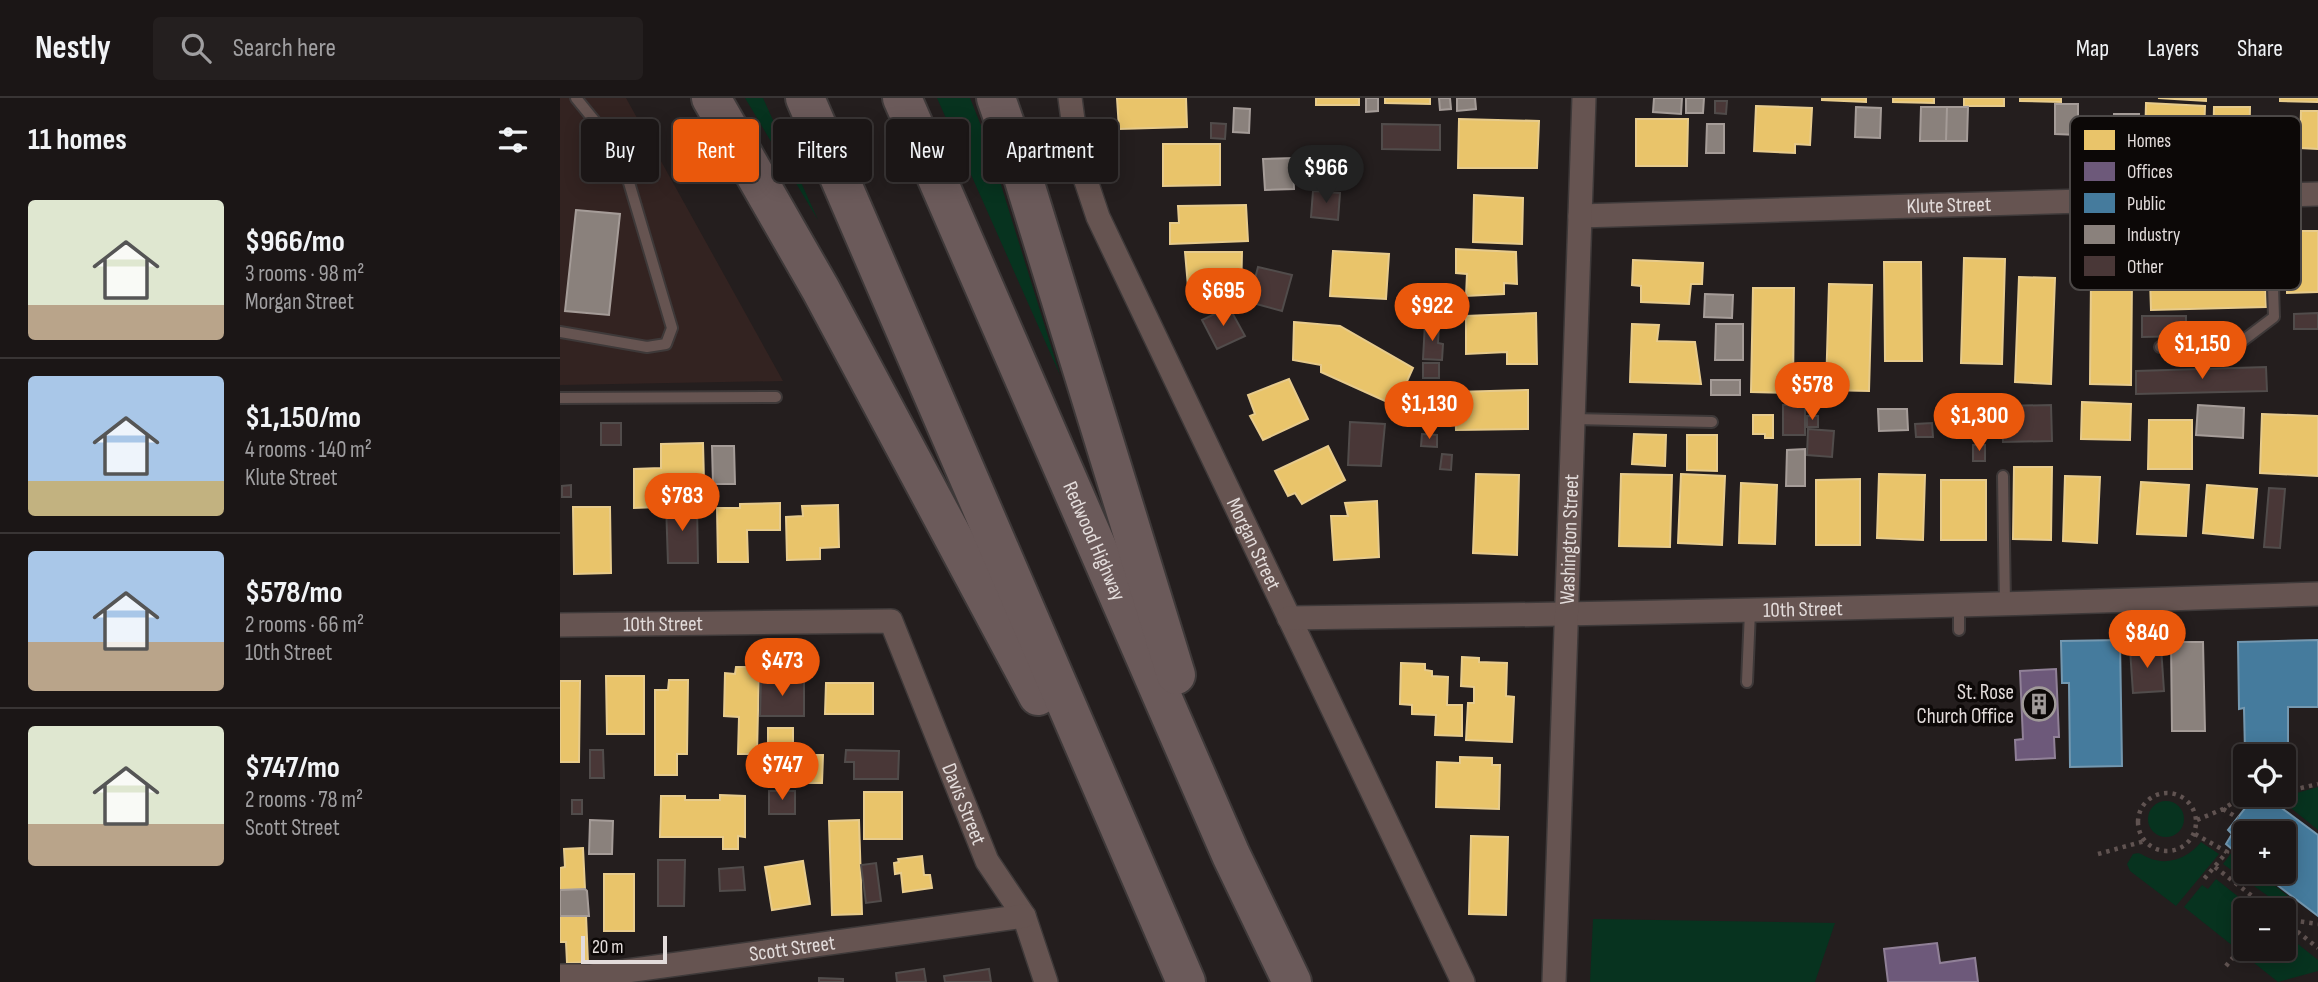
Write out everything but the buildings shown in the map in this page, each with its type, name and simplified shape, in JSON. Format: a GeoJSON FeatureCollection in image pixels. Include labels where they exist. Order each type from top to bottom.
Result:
{"type":"FeatureCollection","features":[{"type":"Feature","properties":{"kind":"highway"},"geometry":{"type":"LineString","coordinates":[[711,98],[821,290],[1164,933]]}},
{"type":"Feature","properties":{"kind":"highway"},"geometry":{"type":"LineString","coordinates":[[805,98],[1186,982]]}},
{"type":"Feature","properties":{"kind":"highway","name":"Redwood Highway"},"geometry":{"type":"LineString","coordinates":[[902,98],[1231,855],[1292,982]]}},
{"type":"Feature","properties":{"kind":"highway"},"geometry":{"type":"LineString","coordinates":[[996,98],[1019,164],[1231,855]]}},
{"type":"Feature","properties":{"kind":"street","name":"Morgan Street"},"geometry":{"type":"LineString","coordinates":[[1070,98],[1078,157],[1098,217],[1463,982]]}},
{"type":"Feature","properties":{"kind":"street","name":"Washington Street"},"geometry":{"type":"LineString","coordinates":[[1554,982],[1584,98]]}},
{"type":"Feature","properties":{"kind":"street","name":"Klute Street"},"geometry":{"type":"LineString","coordinates":[[1580,216],[2070,200]]}},
{"type":"Feature","properties":{"kind":"street","name":"10th Street"},"geometry":{"type":"LineString","coordinates":[[1289,618],[1750,611],[2318,594]]}},
{"type":"Feature","properties":{"kind":"street","name":"10th Street"},"geometry":{"type":"LineString","coordinates":[[560,625],[891,621]]}},
{"type":"Feature","properties":{"kind":"street","name":"Davis Street"},"geometry":{"type":"LineString","coordinates":[[891,621],[987,861],[1024,916],[1046,982]]}},
{"type":"Feature","properties":{"kind":"street","name":"Scott Street"},"geometry":{"type":"LineString","coordinates":[[560,976],[591,976],[1024,916]]}},
{"type":"Feature","properties":{"kind":"lane"},"geometry":{"type":"LineString","coordinates":[[560,331],[647,347],[666,344],[672,328],[620,152],[576,98]]}},
{"type":"Feature","properties":{"kind":"lane"},"geometry":{"type":"LineString","coordinates":[[2160,347],[2241,342],[2274,317],[2273,290]]}},
{"type":"Feature","properties":{"kind":"lane"},"geometry":{"type":"LineString","coordinates":[[560,398],[776,397]]}},
{"type":"Feature","properties":{"kind":"lane"},"geometry":{"type":"LineString","coordinates":[[1573,419],[1712,422]]}},
{"type":"Feature","properties":{"kind":"lane"},"geometry":{"type":"LineString","coordinates":[[2003,476],[2005,605]]}},
{"type":"Feature","properties":{"kind":"lane"},"geometry":{"type":"LineString","coordinates":[[1959,606],[1959,630]]}},
{"type":"Feature","properties":{"kind":"lane"},"geometry":{"type":"LineString","coordinates":[[1747,682],[1750,611]]}},
{"type":"Feature","properties":{"kind":"path"},"geometry":{"type":"LineString","coordinates":[[2296,789],[2318,784]]}},
{"type":"Feature","properties":{"kind":"path"},"geometry":{"type":"LineString","coordinates":[[2165,792],[2183,797],[2190,803],[2197,820],[2194,834],[2184,846],[2176,850],[2159,850],[2145,841],[2138,824],[2138,815],[2142,806],[2156,794],[2165,792]]}},
{"type":"Feature","properties":{"kind":"path"},"geometry":{"type":"LineString","coordinates":[[2197,820],[2233,803]]}},
{"type":"Feature","properties":{"kind":"path"},"geometry":{"type":"LineString","coordinates":[[2223,809],[2238,818]]}},
{"type":"Feature","properties":{"kind":"path"},"geometry":{"type":"LineString","coordinates":[[2194,834],[2227,852],[2204,879]]}},
{"type":"Feature","properties":{"kind":"path"},"geometry":{"type":"LineString","coordinates":[[2098,854],[2145,841]]}},
{"type":"Feature","properties":{"kind":"path"},"geometry":{"type":"LineString","coordinates":[[2215,867],[2255,898]]}},
{"type":"Feature","properties":{"kind":"path"},"geometry":{"type":"LineString","coordinates":[[2296,921],[2318,924]]}},
{"type":"Feature","properties":{"kind":"path"},"geometry":{"type":"LineString","coordinates":[[2296,930],[2318,948]]}},
{"type":"Feature","properties":{"kind":"path"},"geometry":{"type":"LineString","coordinates":[[2226,966],[2233,958]]}},
{"type":"Feature","properties":{"kind":"shaded area"},"geometry":{"type":"Polygon","coordinates":[[[560,98],[626,98],[638,119],[581,119],[581,182],[659,182],[659,157],[783,381],[560,385],[560,98]]]}},
{"type":"Feature","properties":{"kind":"green space"},"geometry":{"type":"Polygon","coordinates":[[[745,98],[763,98],[773,120],[773,145],[759,119],[745,98]]]}},
{"type":"Feature","properties":{"kind":"green space"},"geometry":{"type":"Polygon","coordinates":[[[937,98],[970,98],[983,130],[983,182],[1000,182],[1060,375],[969,170],[969,119],[946,119],[937,98]]]}},
{"type":"Feature","properties":{"kind":"green space"},"geometry":{"type":"Polygon","coordinates":[[[795,182],[801,182],[818,220],[795,182]]]}},
{"type":"Feature","properties":{"kind":"green space"},"geometry":{"type":"Polygon","coordinates":[[[2318,787],[2318,830],[2290,807],[2296,807],[2296,793],[2318,787]]]}},
{"type":"Feature","properties":{"kind":"green space"},"geometry":{"type":"Polygon","coordinates":[[[2166,801],[2179,806],[2184,819],[2179,832],[2166,837],[2153,832],[2148,819],[2153,806],[2166,801]]]}},
{"type":"Feature","properties":{"kind":"green space"},"geometry":{"type":"Polygon","coordinates":[[[2201,842],[2219,854],[2176,906],[2130,871],[2127,864],[2136,853],[2156,860],[2177,859],[2201,842]]]}},
{"type":"Feature","properties":{"kind":"green space"},"geometry":{"type":"Polygon","coordinates":[[[2232,852],[2233,871],[2223,864],[2232,852]]]}},
{"type":"Feature","properties":{"kind":"green space"},"geometry":{"type":"Polygon","coordinates":[[[2216,879],[2240,898],[2233,898],[2233,946],[2184,907],[2202,885],[2208,889],[2216,879]]]}},
{"type":"Feature","properties":{"kind":"green space"},"geometry":{"type":"Polygon","coordinates":[[[2251,884],[2272,884],[2291,898],[2271,898],[2251,884]]]}},
{"type":"Feature","properties":{"kind":"green space"},"geometry":{"type":"Polygon","coordinates":[[[1593,919],[1835,923],[1815,982],[1590,982],[1593,919]]]}},
{"type":"Feature","properties":{"kind":"green space"},"geometry":{"type":"Polygon","coordinates":[[[2296,943],[2318,960],[2318,971],[2278,982],[2252,961],[2296,961],[2296,943]]]}},
{"type":"Feature","properties":{"kind":"place","name":"St. Rose Church Office"},"geometry":{"type":"Point","coordinates":[2039,704]}}]}
